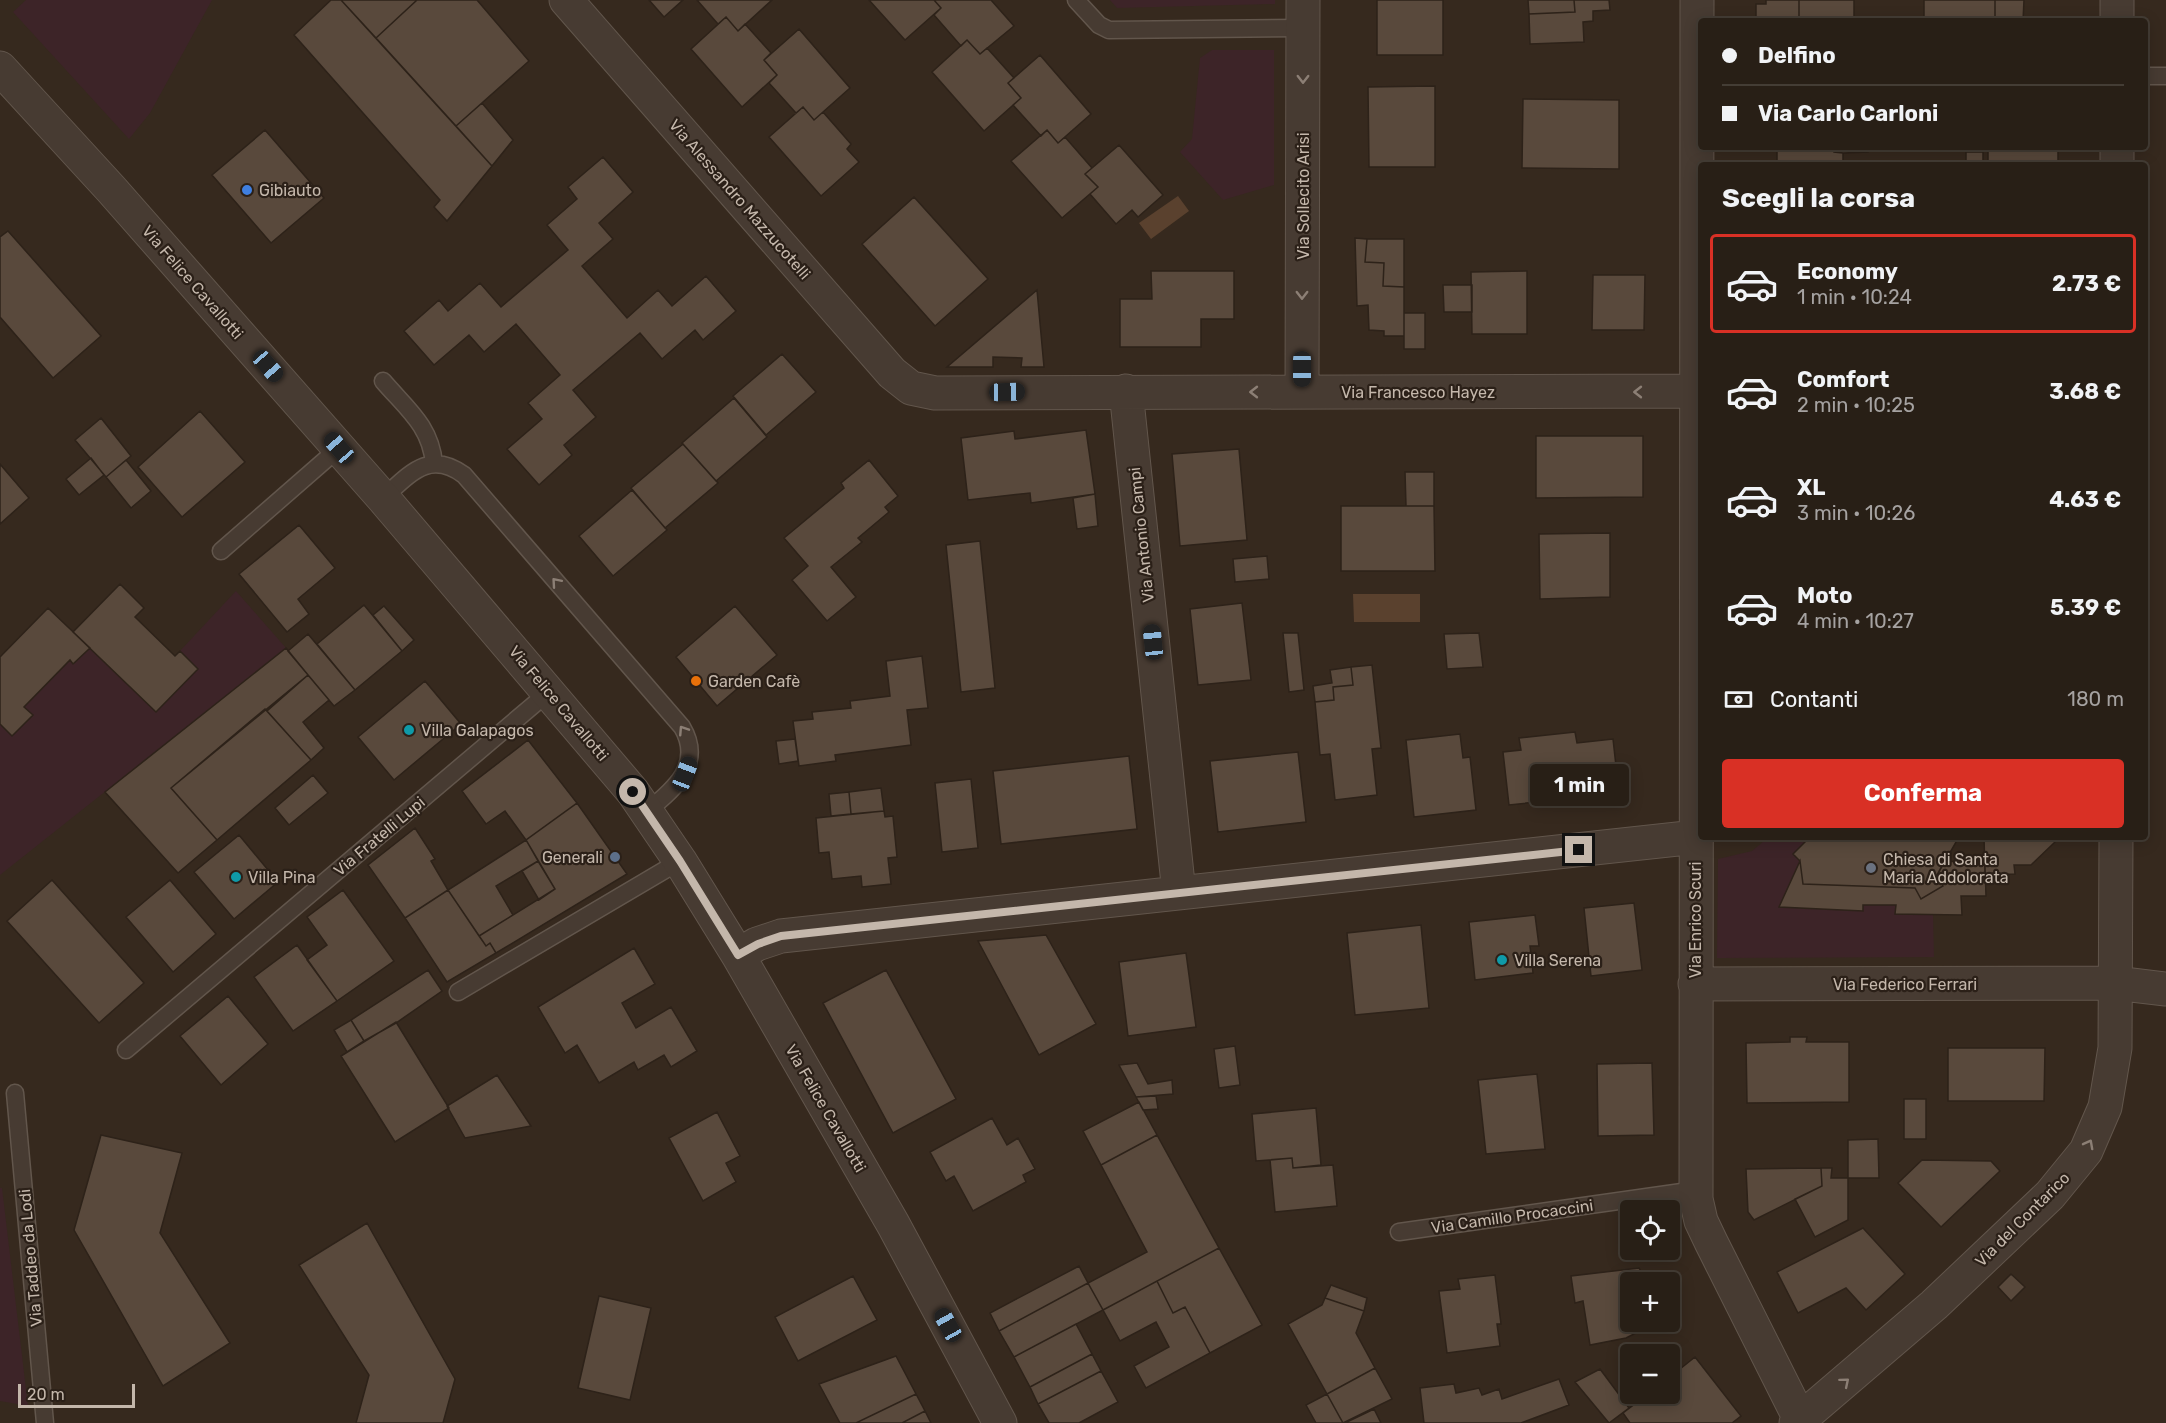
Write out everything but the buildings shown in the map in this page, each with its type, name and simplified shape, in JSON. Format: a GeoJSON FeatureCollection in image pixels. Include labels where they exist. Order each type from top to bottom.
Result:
{"type":"FeatureCollection","features":[{"type":"Feature","properties":{"kind":"street","name":"Via Alessandro Mazzucotelli"},"geometry":{"type":"LineString","coordinates":[[566,0],[892,373],[910,388],[919,390]]}},
{"type":"Feature","properties":{"kind":"street","name":"Via Enrico Scuri"},"geometry":{"type":"LineString","coordinates":[[1697,0],[1698,196]]}},
{"type":"Feature","properties":{"kind":"street"},"geometry":{"type":"LineString","coordinates":[[2117,0],[2117,18]]}},
{"type":"Feature","properties":{"kind":"street","name":"Via Sollecito Arisi"},"geometry":{"type":"LineString","coordinates":[[1302,392],[1303,14]]}},
{"type":"Feature","properties":{"kind":"street","name":"Via Felice Cavallotti"},"geometry":{"type":"LineString","coordinates":[[0,68],[111,189],[383,498],[550,691],[647,812],[738,955],[893,1224],[1000,1423]]}},
{"type":"Feature","properties":{"kind":"street","name":"Via Francesco Hayez"},"geometry":{"type":"LineString","coordinates":[[919,390],[935,393],[1698,391]]}},
{"type":"Feature","properties":{"kind":"street","name":"Via Antonio Campi"},"geometry":{"type":"LineString","coordinates":[[1126,391],[1179,893]]}},
{"type":"Feature","properties":{"kind":"street","name":"Via Enrico Scuri"},"geometry":{"type":"LineString","coordinates":[[1698,837],[1695,984],[1696,1190],[1701,1221],[1798,1421]]}},
{"type":"Feature","properties":{"kind":"street"},"geometry":{"type":"LineString","coordinates":[[738,955],[758,944],[781,936],[1698,837]]}},
{"type":"Feature","properties":{"kind":"street","name":"Via del Contarico"},"geometry":{"type":"LineString","coordinates":[[1798,1421],[1934,1305],[2050,1195],[2086,1151],[2105,1107],[2115,1048],[2116,840]]}},
{"type":"Feature","properties":{"kind":"street","name":"Via Federico Ferrari"},"geometry":{"type":"LineString","coordinates":[[1695,984],[2115,982],[2166,989]]}},
{"type":"Feature","properties":{"kind":"lane"},"geometry":{"type":"LineString","coordinates":[[1076,0],[1099,25],[1109,30],[1303,14]]}},
{"type":"Feature","properties":{"kind":"lane"},"geometry":{"type":"LineString","coordinates":[[2148,76],[2166,76]]}},
{"type":"Feature","properties":{"kind":"lane"},"geometry":{"type":"LineString","coordinates":[[383,381],[427,432],[433,448],[434,464]]}},
{"type":"Feature","properties":{"kind":"lane"},"geometry":{"type":"LineString","coordinates":[[221,551],[339,448]]}},
{"type":"Feature","properties":{"kind":"lane"},"geometry":{"type":"LineString","coordinates":[[383,498],[420,467],[434,464],[449,465],[464,475],[682,727],[690,748],[685,774],[667,795],[647,812]]}},
{"type":"Feature","properties":{"kind":"lane","name":"Via Fratelli Lupi"},"geometry":{"type":"LineString","coordinates":[[126,1050],[550,691]]}},
{"type":"Feature","properties":{"kind":"lane"},"geometry":{"type":"LineString","coordinates":[[458,992],[680,861]]}},
{"type":"Feature","properties":{"kind":"lane","name":"Via Taddeo da Lodi"},"geometry":{"type":"LineString","coordinates":[[15,1092],[45,1423]]}},
{"type":"Feature","properties":{"kind":"lane","name":"Via Camillo Procaccini"},"geometry":{"type":"LineString","coordinates":[[1399,1232],[1696,1190]]}},
{"type":"Feature","properties":{"kind":"shaded area"},"geometry":{"type":"Polygon","coordinates":[[[26,0],[212,0],[150,113],[129,139],[13,12],[26,0]]]}},
{"type":"Feature","properties":{"kind":"shaded area"},"geometry":{"type":"Polygon","coordinates":[[[1110,0],[1275,0],[1275,4],[1117,8],[1110,0]]]}},
{"type":"Feature","properties":{"kind":"shaded area"},"geometry":{"type":"Polygon","coordinates":[[[1212,50],[1274,50],[1274,185],[1223,200],[1180,152],[1192,139],[1200,58],[1212,50]]]}},
{"type":"Feature","properties":{"kind":"shaded area"},"geometry":{"type":"Polygon","coordinates":[[[1178,196],[1189,211],[1151,239],[1139,223],[1178,196]]]}},
{"type":"Feature","properties":{"kind":"shaded area"},"geometry":{"type":"Polygon","coordinates":[[[236,591],[286,648],[0,875],[0,724],[12,736],[33,716],[24,707],[70,660],[74,664],[90,648],[156,712],[197,669],[180,651],[236,591]]]}},
{"type":"Feature","properties":{"kind":"shaded area"},"geometry":{"type":"Polygon","coordinates":[[[1353,594],[1420,594],[1420,622],[1354,622],[1353,594]]]}},
{"type":"Feature","properties":{"kind":"shaded area"},"geometry":{"type":"Polygon","coordinates":[[[1765,840],[1807,840],[1793,854],[1800,861],[1779,907],[1863,910],[1863,905],[1896,905],[1895,914],[1933,915],[1934,957],[1717,958],[1718,859],[1752,851],[1765,840]]]}},
{"type":"Feature","properties":{"kind":"shaded area"},"geometry":{"type":"Polygon","coordinates":[[[0,1188],[2,1188],[28,1406],[0,1401],[0,1188]]]}},
{"type":"Feature","properties":{"kind":"place","name":"Gibiauto"},"geometry":{"type":"Point","coordinates":[247,190]}},
{"type":"Feature","properties":{"kind":"place","name":"Garden Cafè"},"geometry":{"type":"Point","coordinates":[696,681]}},
{"type":"Feature","properties":{"kind":"place","name":"Villa Galapagos"},"geometry":{"type":"Point","coordinates":[409,730]}},
{"type":"Feature","properties":{"kind":"place","name":"Generali"},"geometry":{"type":"Point","coordinates":[615,857]}},
{"type":"Feature","properties":{"kind":"place","name":"Chiesa di Santa Maria Addolorata"},"geometry":{"type":"Point","coordinates":[1871,868]}},
{"type":"Feature","properties":{"kind":"place","name":"Villa Pina"},"geometry":{"type":"Point","coordinates":[236,877]}},
{"type":"Feature","properties":{"kind":"place","name":"Villa Serena"},"geometry":{"type":"Point","coordinates":[1502,960]}},
{"type":"Feature","properties":{"kind":"route"},"geometry":{"type":"LineString","coordinates":[[633,792],[680,861],[738,955],[746,949],[781,936],[1579,850]]}}]}
